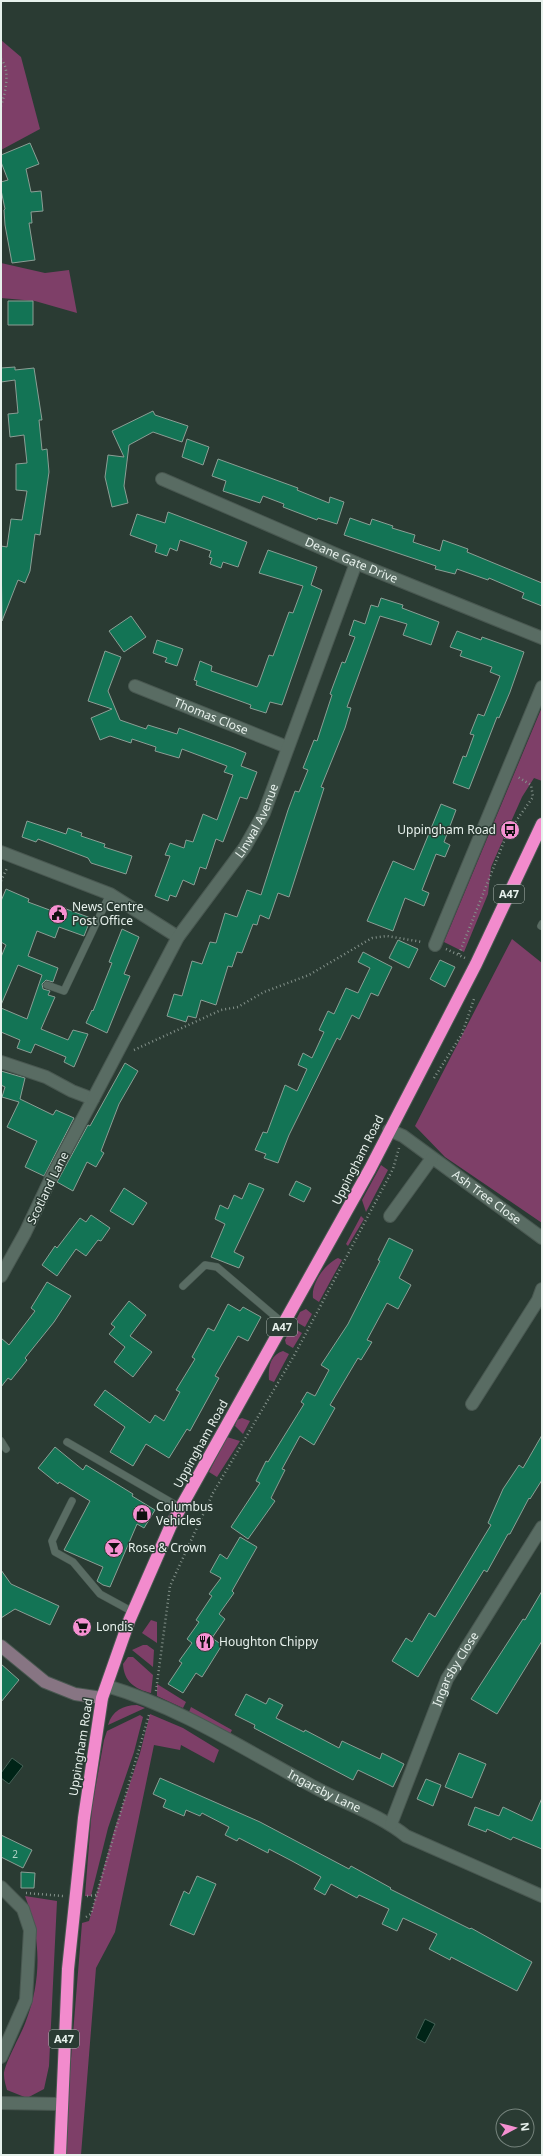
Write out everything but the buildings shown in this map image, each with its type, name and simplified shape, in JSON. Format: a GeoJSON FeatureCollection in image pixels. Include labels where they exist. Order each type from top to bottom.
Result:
{"type":"FeatureCollection","features":[{"type":"Feature","properties":{"kind":"highway","name":"Uppingham Road"},"geometry":{"type":"LineString","coordinates":[[60,2155],[68,1969],[84,1818],[102,1698],[133,1612],[152,1565],[181,1508],[349,1209],[539,839],[542,824]]}},
{"type":"Feature","properties":{"kind":"street","name":"Deane Gate Drive"},"geometry":{"type":"LineString","coordinates":[[162,479],[356,563],[542,638]]}},
{"type":"Feature","properties":{"kind":"street","name":"Linwal Avenue"},"geometry":{"type":"LineString","coordinates":[[116,1058],[178,937],[245,847],[264,814],[356,563]]}},
{"type":"Feature","properties":{"kind":"street","name":"Thomas Close"},"geometry":{"type":"LineString","coordinates":[[135,686],[288,746]]}},
{"type":"Feature","properties":{"kind":"street"},"geometry":{"type":"LineString","coordinates":[[435,945],[542,687]]}},
{"type":"Feature","properties":{"kind":"street"},"geometry":{"type":"LineString","coordinates":[[1,852],[110,894],[178,937]]}},
{"type":"Feature","properties":{"kind":"street","name":"Scotland Lane"},"geometry":{"type":"LineString","coordinates":[[1,1276],[26,1233],[50,1178],[116,1058]]}},
{"type":"Feature","properties":{"kind":"street"},"geometry":{"type":"LineString","coordinates":[[1,1062],[46,1077],[72,1091],[93,1099]]}},
{"type":"Feature","properties":{"kind":"street","name":"Ash Tree Close"},"geometry":{"type":"LineString","coordinates":[[389,1130],[403,1136],[542,1238]]}},
{"type":"Feature","properties":{"kind":"street"},"geometry":{"type":"LineString","coordinates":[[390,1216],[432,1158]]}},
{"type":"Feature","properties":{"kind":"street"},"geometry":{"type":"LineString","coordinates":[[472,1404],[538,1300],[542,1289]]}},
{"type":"Feature","properties":{"kind":"street","name":"Ingarsby Close"},"geometry":{"type":"LineString","coordinates":[[391,1824],[447,1679],[542,1527]]}},
{"type":"Feature","properties":{"kind":"street"},"geometry":{"type":"LineString","coordinates":[[1,1646],[45,1682],[75,1694],[102,1698]]}},
{"type":"Feature","properties":{"kind":"street","name":"Ingarsby Lane"},"geometry":{"type":"LineString","coordinates":[[107,1686],[153,1701],[208,1729],[317,1789],[391,1824],[406,1836],[542,1896]]}},
{"type":"Feature","properties":{"kind":"street"},"geometry":{"type":"LineString","coordinates":[[1,1887],[23,1909],[30,1930],[26,2000],[1,2057]]}},
{"type":"Feature","properties":{"kind":"street"},"geometry":{"type":"LineString","coordinates":[[1,2103],[61,2104]]}},
{"type":"Feature","properties":{"kind":"lane"},"geometry":{"type":"LineString","coordinates":[[47,985],[64,991],[110,894]]}},
{"type":"Feature","properties":{"kind":"lane"},"geometry":{"type":"LineString","coordinates":[[183,1286],[205,1265],[217,1267],[284,1324]]}},
{"type":"Feature","properties":{"kind":"lane"},"geometry":{"type":"LineString","coordinates":[[1,1441],[6,1449]]}},
{"type":"Feature","properties":{"kind":"lane"},"geometry":{"type":"LineString","coordinates":[[67,1442],[181,1508]]}},
{"type":"Feature","properties":{"kind":"lane"},"geometry":{"type":"LineString","coordinates":[[72,1501],[52,1541],[55,1552],[73,1562],[100,1594],[133,1612]]}},
{"type":"Feature","properties":{"kind":"path"},"geometry":{"type":"LineString","coordinates":[[1,59],[4,63],[7,81],[1,106]]}},
{"type":"Feature","properties":{"kind":"path"},"geometry":{"type":"LineString","coordinates":[[459,954],[507,834],[533,797],[531,785],[507,770]]}},
{"type":"Feature","properties":{"kind":"path"},"geometry":{"type":"LineString","coordinates":[[116,1058],[221,1010],[238,1007],[264,992],[309,975],[372,938],[387,936],[435,945],[459,954],[476,964]]}},
{"type":"Feature","properties":{"kind":"path"},"geometry":{"type":"LineString","coordinates":[[433,1079],[462,1034],[475,997]]}},
{"type":"Feature","properties":{"kind":"path"},"geometry":{"type":"LineString","coordinates":[[73,1923],[91,1914],[153,1701],[158,1683],[170,1586],[213,1493],[295,1354],[393,1169],[403,1136]]}},
{"type":"Feature","properties":{"kind":"path"},"geometry":{"type":"LineString","coordinates":[[12,1898],[18,1892],[76,1898]]}},
{"type":"Feature","properties":{"kind":"shaded area"},"geometry":{"type":"Polygon","coordinates":[[[1,40],[21,57],[40,129],[1,150],[1,40]]]}},
{"type":"Feature","properties":{"kind":"shaded area"},"geometry":{"type":"Polygon","coordinates":[[[1,263],[45,273],[69,270],[77,313],[35,301],[1,298],[1,263]]]}},
{"type":"Feature","properties":{"kind":"shaded area"},"geometry":{"type":"Polygon","coordinates":[[[542,707],[542,781],[534,778],[522,797],[491,867],[488,894],[464,952],[444,942],[542,707]]]}},
{"type":"Feature","properties":{"kind":"shaded area"},"geometry":{"type":"Polygon","coordinates":[[[512,939],[542,963],[542,1223],[445,1157],[415,1126],[512,939]]]}},
{"type":"Feature","properties":{"kind":"shaded area"},"geometry":{"type":"Polygon","coordinates":[[[381,1165],[388,1170],[366,1212],[362,1200],[381,1165]]]}},
{"type":"Feature","properties":{"kind":"shaded area"},"geometry":{"type":"Polygon","coordinates":[[[361,1216],[364,1219],[348,1246],[346,1244],[361,1216]]]}},
{"type":"Feature","properties":{"kind":"shaded area"},"geometry":{"type":"Polygon","coordinates":[[[338,1258],[342,1260],[319,1302],[313,1298],[314,1286],[324,1269],[338,1258]]]}},
{"type":"Feature","properties":{"kind":"shaded area"},"geometry":{"type":"Polygon","coordinates":[[[306,1309],[312,1314],[305,1327],[298,1323],[297,1318],[300,1312],[306,1309]]]}},
{"type":"Feature","properties":{"kind":"shaded area"},"geometry":{"type":"Polygon","coordinates":[[[295,1329],[302,1333],[293,1348],[286,1344],[285,1340],[290,1330],[295,1329]]]}},
{"type":"Feature","properties":{"kind":"shaded area"},"geometry":{"type":"Polygon","coordinates":[[[283,1351],[289,1354],[274,1382],[269,1380],[271,1362],[275,1356],[283,1351]]]}},
{"type":"Feature","properties":{"kind":"shaded area"},"geometry":{"type":"Polygon","coordinates":[[[242,1418],[250,1421],[243,1434],[235,1426],[237,1420],[242,1418]]]}},
{"type":"Feature","properties":{"kind":"shaded area"},"geometry":{"type":"Polygon","coordinates":[[[227,1437],[240,1441],[217,1477],[209,1472],[227,1437]]]}},
{"type":"Feature","properties":{"kind":"shaded area"},"geometry":{"type":"Polygon","coordinates":[[[151,1620],[157,1622],[157,1643],[142,1633],[151,1620]]]}},
{"type":"Feature","properties":{"kind":"shaded area"},"geometry":{"type":"Polygon","coordinates":[[[143,1645],[147,1645],[154,1650],[153,1667],[132,1650],[143,1645]]]}},
{"type":"Feature","properties":{"kind":"shaded area"},"geometry":{"type":"Polygon","coordinates":[[[128,1657],[133,1657],[153,1675],[151,1693],[135,1687],[128,1680],[123,1664],[128,1657]]]}},
{"type":"Feature","properties":{"kind":"shaded area"},"geometry":{"type":"Polygon","coordinates":[[[157,1684],[186,1702],[183,1708],[157,1696],[157,1684]]]}},
{"type":"Feature","properties":{"kind":"shaded area"},"geometry":{"type":"Polygon","coordinates":[[[137,1705],[145,1708],[108,1725],[112,1716],[119,1710],[127,1706],[137,1705]]]}},
{"type":"Feature","properties":{"kind":"shaded area"},"geometry":{"type":"Polygon","coordinates":[[[191,1707],[232,1730],[230,1734],[189,1712],[191,1707]]]}},
{"type":"Feature","properties":{"kind":"shaded area"},"geometry":{"type":"Polygon","coordinates":[[[150,1714],[183,1728],[219,1750],[214,1763],[181,1745],[180,1750],[154,1745],[115,1932],[96,1968],[81,2155],[66,2155],[67,2108],[82,1923],[89,1921],[114,1831],[140,1753],[150,1714]]]}},
{"type":"Feature","properties":{"kind":"shaded area"},"geometry":{"type":"Polygon","coordinates":[[[140,1715],[143,1717],[134,1752],[108,1828],[91,1896],[85,1896],[92,1807],[104,1740],[107,1731],[140,1715]]]}},
{"type":"Feature","properties":{"kind":"shaded area"},"geometry":{"type":"Polygon","coordinates":[[[12,1758],[23,1766],[9,1784],[1,1778],[1,1773],[12,1758]]]}},
{"type":"Feature","properties":{"kind":"shaded area"},"geometry":{"type":"Polygon","coordinates":[[[25,1896],[57,1901],[49,2066],[44,2089],[27,2098],[7,2090],[4,2075],[6,2064],[24,2026],[31,2005],[37,1974],[37,1942],[25,1896]]]}},
{"type":"Feature","properties":{"kind":"shaded area"},"geometry":{"type":"Polygon","coordinates":[[[425,2019],[435,2024],[425,2043],[416,2038],[425,2019]]]}},
{"type":"Feature","properties":{"kind":"place","name":"Uppingham Road"},"geometry":{"type":"Point","coordinates":[510,830]}},
{"type":"Feature","properties":{"kind":"place","name":"News Centre Post Office"},"geometry":{"type":"Point","coordinates":[58,914]}},
{"type":"Feature","properties":{"kind":"place","name":"Columbus Vehicles"},"geometry":{"type":"Point","coordinates":[142,1514]}},
{"type":"Feature","properties":{"kind":"place","name":"Rose & Crown"},"geometry":{"type":"Point","coordinates":[114,1548]}},
{"type":"Feature","properties":{"kind":"place","name":"Londis"},"geometry":{"type":"Point","coordinates":[82,1627]}},
{"type":"Feature","properties":{"kind":"place","name":"Houghton Chippy"},"geometry":{"type":"Point","coordinates":[205,1642]}}]}
